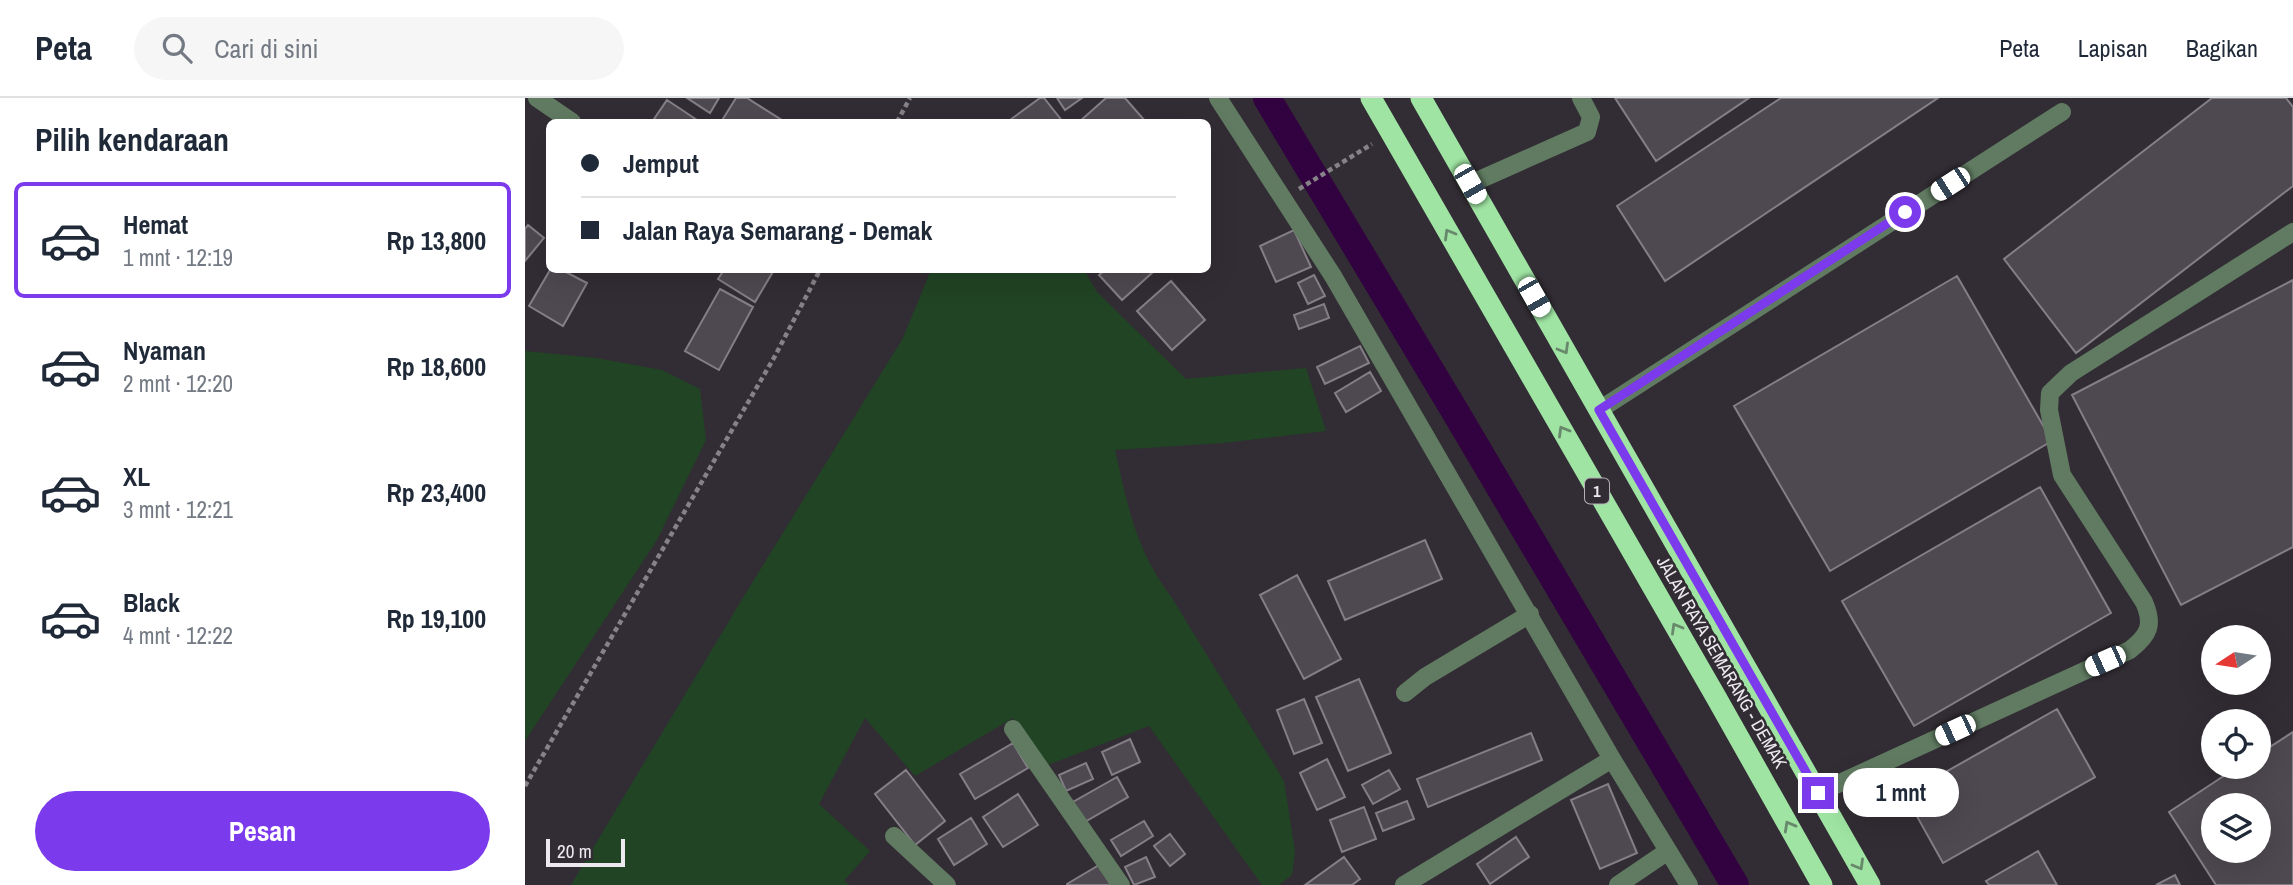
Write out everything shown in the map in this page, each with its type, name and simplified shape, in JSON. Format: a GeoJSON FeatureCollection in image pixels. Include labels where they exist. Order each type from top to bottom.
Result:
{"type":"FeatureCollection","features":[{"type":"Feature","properties":{"kind":"highway","name":"JALAN RAYA SEMARANG - DEMAK"},"geometry":{"type":"LineString","coordinates":[[1371,98],[1822,885]]}},
{"type":"Feature","properties":{"kind":"highway","name":"JALAN RAYA SEMARANG - DEMAK"},"geometry":{"type":"LineString","coordinates":[[1420,98],[1870,885]]}},
{"type":"Feature","properties":{"kind":"street"},"geometry":{"type":"LineString","coordinates":[[537,98],[568,119]]}},
{"type":"Feature","properties":{"kind":"street"},"geometry":{"type":"LineString","coordinates":[[1218,98],[1333,276],[1612,759],[1689,885]]}},
{"type":"Feature","properties":{"kind":"street"},"geometry":{"type":"LineString","coordinates":[[1470,184],[1587,132],[1591,117],[1581,98]]}},
{"type":"Feature","properties":{"kind":"street"},"geometry":{"type":"LineString","coordinates":[[1599,410],[2062,112]]}},
{"type":"Feature","properties":{"kind":"street"},"geometry":{"type":"LineString","coordinates":[[1818,793],[2130,650],[2144,639],[2150,621],[2144,602],[2062,475],[2049,410],[2050,393],[2071,373],[2293,232]]}},
{"type":"Feature","properties":{"kind":"street"},"geometry":{"type":"LineString","coordinates":[[1405,693],[1426,677],[1530,614]]}},
{"type":"Feature","properties":{"kind":"street"},"geometry":{"type":"LineString","coordinates":[[1013,729],[1121,885]]}},
{"type":"Feature","properties":{"kind":"street"},"geometry":{"type":"LineString","coordinates":[[1404,885],[1612,759]]}},
{"type":"Feature","properties":{"kind":"street"},"geometry":{"type":"LineString","coordinates":[[894,836],[947,885]]}},
{"type":"Feature","properties":{"kind":"street"},"geometry":{"type":"LineString","coordinates":[[1618,885],[1668,851]]}},
{"type":"Feature","properties":{"kind":"path"},"geometry":{"type":"LineString","coordinates":[[899,119],[910,98]]}},
{"type":"Feature","properties":{"kind":"path"},"geometry":{"type":"LineString","coordinates":[[1301,187],[1363,149]]}},
{"type":"Feature","properties":{"kind":"path"},"geometry":{"type":"LineString","coordinates":[[525,786],[775,356],[818,273]]}},
{"type":"Feature","properties":{"kind":"green space"},"geometry":{"type":"Polygon","coordinates":[[[930,273],[1086,273],[1097,292],[1186,379],[1306,368],[1326,431],[1223,443],[1115,450],[1129,509],[1150,563],[1284,781],[1295,851],[1292,875],[1279,885],[1262,885],[1149,726],[1048,765],[1013,718],[915,776],[865,718],[819,804],[870,851],[844,881],[849,885],[571,885],[903,338],[930,273]]]}},
{"type":"Feature","properties":{"kind":"green space"},"geometry":{"type":"Polygon","coordinates":[[[525,351],[597,358],[662,370],[700,389],[706,440],[657,540],[525,741],[525,351]]]}},
{"type":"Feature","properties":{"kind":"building"},"geometry":{"type":"Polygon","coordinates":[[[687,98],[719,98],[710,113],[687,98]]]}},
{"type":"Feature","properties":{"kind":"building"},"geometry":{"type":"Polygon","coordinates":[[[736,98],[747,98],[780,119],[723,119],[736,98]]]}},
{"type":"Feature","properties":{"kind":"building"},"geometry":{"type":"Polygon","coordinates":[[[1040,98],[1044,98],[1061,119],[1011,119],[1040,98]]]}},
{"type":"Feature","properties":{"kind":"building"},"geometry":{"type":"Polygon","coordinates":[[[1057,98],[1082,98],[1065,110],[1057,98]]]}},
{"type":"Feature","properties":{"kind":"building"},"geometry":{"type":"Polygon","coordinates":[[[1106,98],[1125,98],[1143,119],[1082,119],[1106,98]]]}},
{"type":"Feature","properties":{"kind":"building"},"geometry":{"type":"Polygon","coordinates":[[[1615,98],[1749,98],[1656,161],[1615,98]]]}},
{"type":"Feature","properties":{"kind":"building"},"geometry":{"type":"Polygon","coordinates":[[[1781,98],[1938,98],[1665,281],[1617,206],[1781,98]]]}},
{"type":"Feature","properties":{"kind":"building"},"geometry":{"type":"Polygon","coordinates":[[[2212,98],[2286,98],[2293,107],[2293,186],[2076,353],[2004,259],[2212,98]]]}},
{"type":"Feature","properties":{"kind":"building"},"geometry":{"type":"Polygon","coordinates":[[[667,100],[696,119],[654,119],[667,100]]]}},
{"type":"Feature","properties":{"kind":"building"},"geometry":{"type":"Polygon","coordinates":[[[528,225],[544,238],[525,261],[525,229],[528,225]]]}},
{"type":"Feature","properties":{"kind":"building"},"geometry":{"type":"Polygon","coordinates":[[[1294,230],[1311,267],[1276,282],[1260,246],[1294,230]]]}},
{"type":"Feature","properties":{"kind":"building"},"geometry":{"type":"Polygon","coordinates":[[[548,273],[568,273],[587,283],[563,326],[529,306],[548,273]]]}},
{"type":"Feature","properties":{"kind":"building"},"geometry":{"type":"Polygon","coordinates":[[[722,273],[772,273],[755,302],[718,279],[722,273]]]}},
{"type":"Feature","properties":{"kind":"building"},"geometry":{"type":"Polygon","coordinates":[[[1101,273],[1152,273],[1122,300],[1099,275],[1101,273]]]}},
{"type":"Feature","properties":{"kind":"building"},"geometry":{"type":"Polygon","coordinates":[[[1314,275],[1325,296],[1308,304],[1298,283],[1314,275]]]}},
{"type":"Feature","properties":{"kind":"building"},"geometry":{"type":"Polygon","coordinates":[[[1957,276],[2052,441],[1830,571],[1734,406],[1957,276]]]}},
{"type":"Feature","properties":{"kind":"building"},"geometry":{"type":"Polygon","coordinates":[[[2293,280],[2293,547],[2181,605],[2072,395],[2293,280]]]}},
{"type":"Feature","properties":{"kind":"building"},"geometry":{"type":"Polygon","coordinates":[[[1171,281],[1205,320],[1172,350],[1137,311],[1171,281]]]}},
{"type":"Feature","properties":{"kind":"building"},"geometry":{"type":"Polygon","coordinates":[[[720,289],[753,307],[719,370],[685,351],[720,289]]]}},
{"type":"Feature","properties":{"kind":"building"},"geometry":{"type":"Polygon","coordinates":[[[1324,304],[1329,318],[1299,329],[1294,315],[1324,304]]]}},
{"type":"Feature","properties":{"kind":"building"},"geometry":{"type":"Polygon","coordinates":[[[1360,346],[1369,363],[1325,384],[1317,367],[1360,346]]]}},
{"type":"Feature","properties":{"kind":"building"},"geometry":{"type":"Polygon","coordinates":[[[1370,372],[1381,391],[1346,412],[1335,393],[1370,372]]]}},
{"type":"Feature","properties":{"kind":"building"},"geometry":{"type":"Polygon","coordinates":[[[2040,487],[2111,613],[1914,726],[1842,601],[2040,487]]]}},
{"type":"Feature","properties":{"kind":"building"},"geometry":{"type":"Polygon","coordinates":[[[1425,540],[1442,579],[1345,620],[1328,581],[1425,540]]]}},
{"type":"Feature","properties":{"kind":"building"},"geometry":{"type":"Polygon","coordinates":[[[1297,575],[1341,659],[1304,679],[1260,595],[1297,575]]]}},
{"type":"Feature","properties":{"kind":"building"},"geometry":{"type":"Polygon","coordinates":[[[1359,679],[1391,753],[1348,771],[1316,697],[1359,679]]]}},
{"type":"Feature","properties":{"kind":"building"},"geometry":{"type":"Polygon","coordinates":[[[1304,699],[1322,743],[1294,754],[1277,710],[1304,699]]]}},
{"type":"Feature","properties":{"kind":"building"},"geometry":{"type":"Polygon","coordinates":[[[2057,709],[2095,777],[1943,863],[1905,795],[2057,709]]]}},
{"type":"Feature","properties":{"kind":"building"},"geometry":{"type":"Polygon","coordinates":[[[2293,732],[2293,885],[2216,885],[2202,863],[2271,863],[2271,793],[2201,793],[2201,862],[2169,812],[2219,779],[2271,779],[2271,746],[2293,732]]]}},
{"type":"Feature","properties":{"kind":"building"},"geometry":{"type":"Polygon","coordinates":[[[1531,733],[1542,760],[1428,807],[1417,779],[1531,733]]]}},
{"type":"Feature","properties":{"kind":"building"},"geometry":{"type":"Polygon","coordinates":[[[1130,739],[1140,762],[1112,775],[1102,752],[1130,739]]]}},
{"type":"Feature","properties":{"kind":"building"},"geometry":{"type":"Polygon","coordinates":[[[1013,743],[1028,768],[975,799],[960,774],[1013,743]]]}},
{"type":"Feature","properties":{"kind":"building"},"geometry":{"type":"Polygon","coordinates":[[[1327,759],[1345,797],[1317,810],[1300,773],[1327,759]]]}},
{"type":"Feature","properties":{"kind":"building"},"geometry":{"type":"Polygon","coordinates":[[[1086,763],[1093,779],[1066,791],[1059,775],[1086,763]]]}},
{"type":"Feature","properties":{"kind":"building"},"geometry":{"type":"Polygon","coordinates":[[[906,770],[945,821],[915,845],[875,794],[906,770]]]}},
{"type":"Feature","properties":{"kind":"building"},"geometry":{"type":"Polygon","coordinates":[[[1389,770],[1400,789],[1373,804],[1362,785],[1389,770]]]}},
{"type":"Feature","properties":{"kind":"building"},"geometry":{"type":"Polygon","coordinates":[[[1117,777],[1128,797],[1083,823],[1071,803],[1117,777]]]}},
{"type":"Feature","properties":{"kind":"building"},"geometry":{"type":"Polygon","coordinates":[[[1608,784],[1637,853],[1600,869],[1571,800],[1608,784]]]}},
{"type":"Feature","properties":{"kind":"building"},"geometry":{"type":"Polygon","coordinates":[[[1018,794],[1038,825],[1003,847],[983,817],[1018,794]]]}},
{"type":"Feature","properties":{"kind":"building"},"geometry":{"type":"Polygon","coordinates":[[[1407,801],[1414,819],[1383,831],[1376,813],[1407,801]]]}},
{"type":"Feature","properties":{"kind":"building"},"geometry":{"type":"Polygon","coordinates":[[[1364,807],[1376,839],[1342,852],[1330,820],[1364,807]]]}},
{"type":"Feature","properties":{"kind":"building"},"geometry":{"type":"Polygon","coordinates":[[[971,818],[987,844],[954,865],[938,839],[971,818]]]}},
{"type":"Feature","properties":{"kind":"building"},"geometry":{"type":"Polygon","coordinates":[[[1144,821],[1153,836],[1121,856],[1111,840],[1144,821]]]}},
{"type":"Feature","properties":{"kind":"building"},"geometry":{"type":"Polygon","coordinates":[[[1170,834],[1185,854],[1170,866],[1154,846],[1170,834]]]}},
{"type":"Feature","properties":{"kind":"building"},"geometry":{"type":"Polygon","coordinates":[[[1516,837],[1529,857],[1490,884],[1477,864],[1516,837]]]}},
{"type":"Feature","properties":{"kind":"building"},"geometry":{"type":"Polygon","coordinates":[[[2038,851],[2057,885],[1989,885],[1986,881],[2038,851]]]}},
{"type":"Feature","properties":{"kind":"building"},"geometry":{"type":"Polygon","coordinates":[[[1146,857],[1155,877],[1134,885],[1125,867],[1146,857]]]}},
{"type":"Feature","properties":{"kind":"building"},"geometry":{"type":"Polygon","coordinates":[[[1344,857],[1360,879],[1352,885],[1305,885],[1344,857]]]}},
{"type":"Feature","properties":{"kind":"building"},"geometry":{"type":"Polygon","coordinates":[[[1099,865],[1111,885],[1067,885],[1067,884],[1099,865]]]}},
{"type":"Feature","properties":{"kind":"building"},"geometry":{"type":"Polygon","coordinates":[[[2175,875],[2180,885],[2156,885],[2175,875]]]}},
{"type":"Feature","properties":{"kind":"waterway"},"geometry":{"type":"LineString","coordinates":[[1267,98],[1735,885]]}},
{"type":"Feature","properties":{"kind":"route"},"geometry":{"type":"LineString","coordinates":[[1818,793],[1599,410],[1905,212]]}}]}
